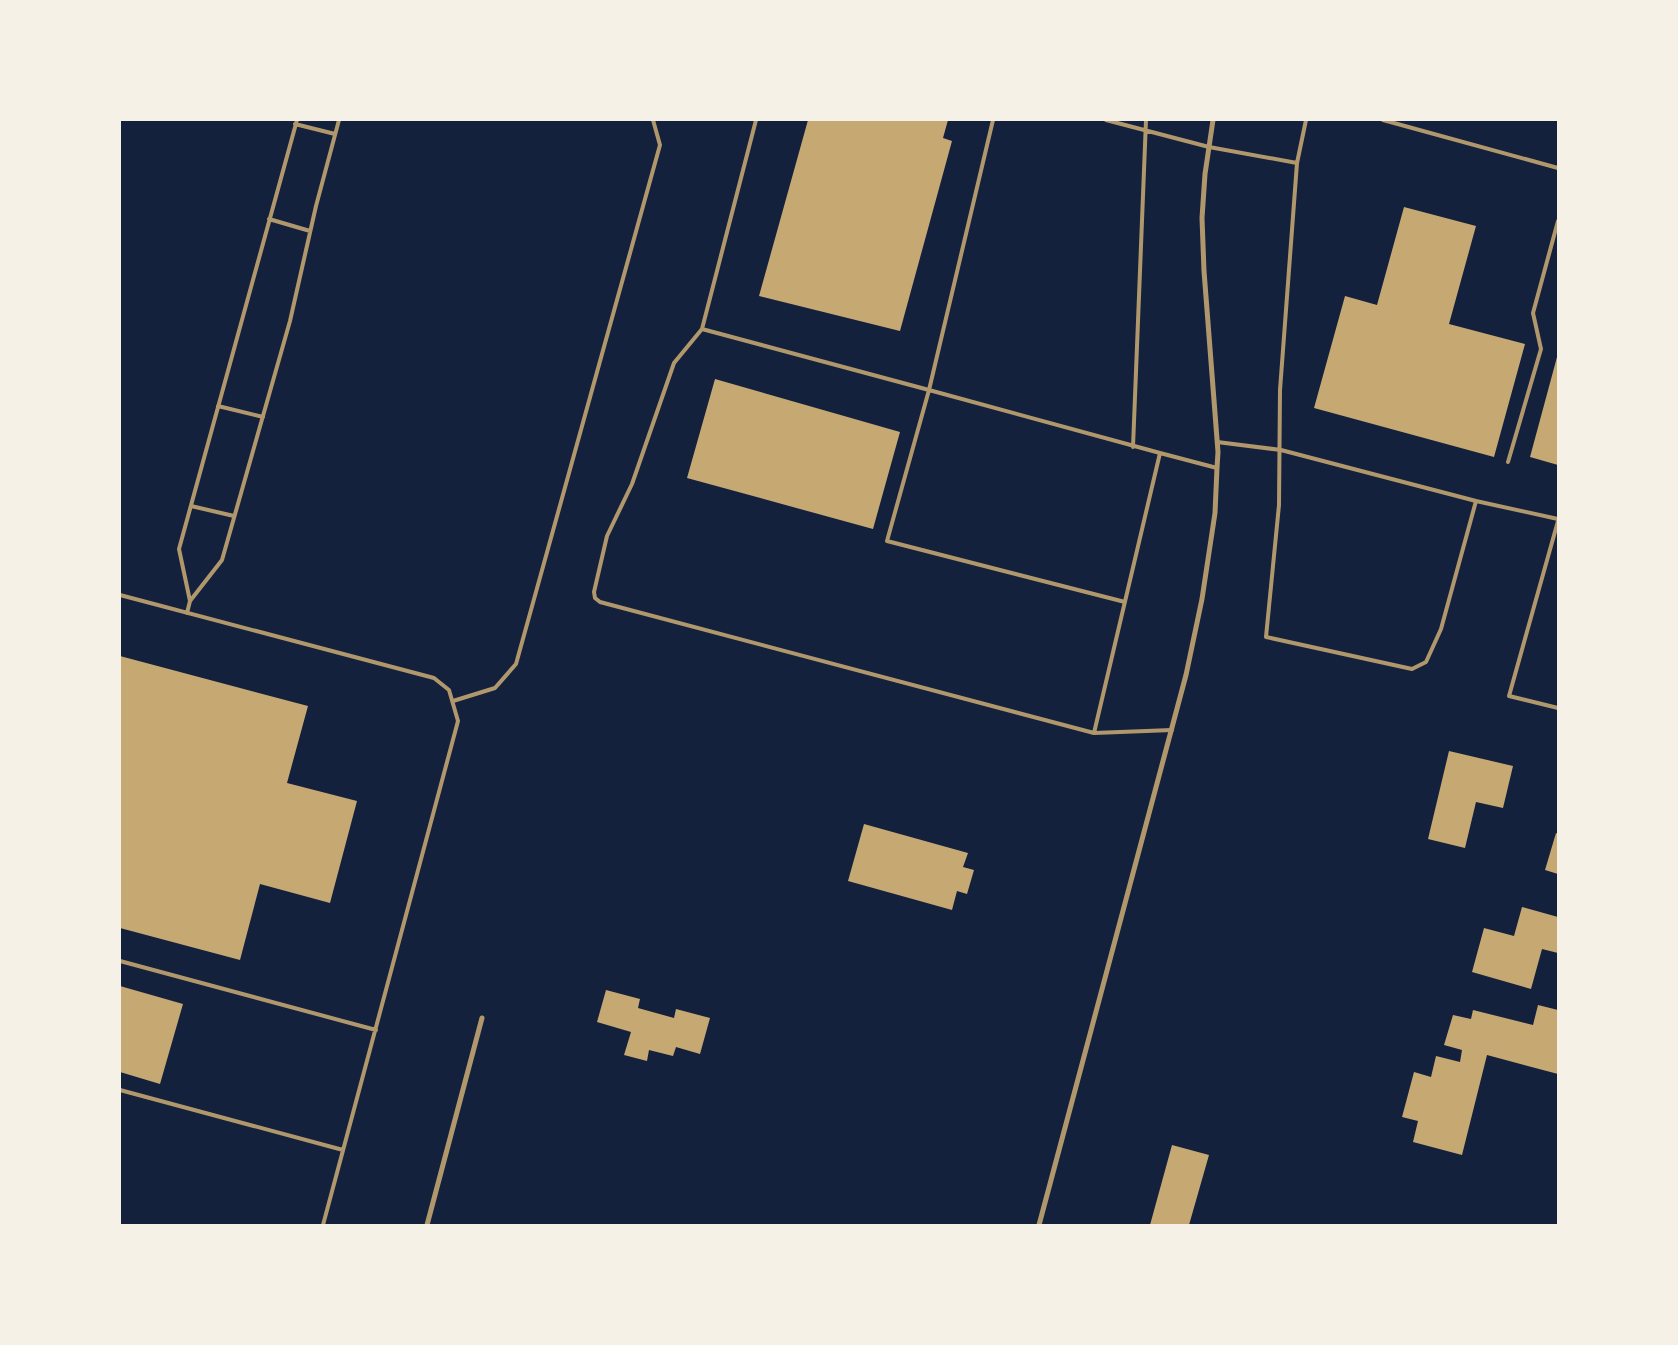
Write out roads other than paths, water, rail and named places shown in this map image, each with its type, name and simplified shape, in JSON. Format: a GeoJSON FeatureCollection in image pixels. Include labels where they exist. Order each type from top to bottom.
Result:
{"type":"FeatureCollection","features":[{"type":"Feature","properties":{"kind":"street"},"geometry":{"type":"LineString","coordinates":[[1039,1225],[1172,730],[1202,599],[1215,513],[1217,468],[1217,442],[1203,263],[1202,218],[1205,174],[1213,120]]}},
{"type":"Feature","properties":{"kind":"street"},"geometry":{"type":"LineString","coordinates":[[427,1225],[482,1018]]}},
{"type":"Feature","properties":{"kind":"lane"},"geometry":{"type":"LineString","coordinates":[[187,613],[190,601],[222,560],[290,321],[310,231],[339,120]]}},
{"type":"Feature","properties":{"kind":"lane"},"geometry":{"type":"LineString","coordinates":[[453,701],[494,688],[516,664],[660,144],[653,120]]}},
{"type":"Feature","properties":{"kind":"lane"},"geometry":{"type":"LineString","coordinates":[[756,120],[702,329],[674,363],[632,484],[607,536],[594,592],[595,598],[600,602],[1094,733],[1172,730]]}},
{"type":"Feature","properties":{"kind":"lane"},"geometry":{"type":"LineString","coordinates":[[993,120],[929,390],[887,540],[1125,602]]}},
{"type":"Feature","properties":{"kind":"lane"},"geometry":{"type":"LineString","coordinates":[[1106,120],[1209,147],[1297,163]]}},
{"type":"Feature","properties":{"kind":"lane"},"geometry":{"type":"LineString","coordinates":[[1133,447],[1146,120]]}},
{"type":"Feature","properties":{"kind":"lane"},"geometry":{"type":"LineString","coordinates":[[1306,120],[1297,163],[1280,390],[1279,505],[1266,637],[1412,669],[1426,662],[1441,629],[1476,500]]}},
{"type":"Feature","properties":{"kind":"lane"},"geometry":{"type":"LineString","coordinates":[[1383,120],[1558,168]]}},
{"type":"Feature","properties":{"kind":"lane"},"geometry":{"type":"LineString","coordinates":[[190,601],[179,549],[296,122],[335,134]]}},
{"type":"Feature","properties":{"kind":"lane"},"geometry":{"type":"LineString","coordinates":[[269,219],[310,231]]}},
{"type":"Feature","properties":{"kind":"lane"},"geometry":{"type":"LineString","coordinates":[[1508,462],[1541,349],[1533,312],[1558,221]]}},
{"type":"Feature","properties":{"kind":"lane"},"geometry":{"type":"LineString","coordinates":[[702,329],[1133,447],[1217,468]]}},
{"type":"Feature","properties":{"kind":"lane"},"geometry":{"type":"LineString","coordinates":[[218,406],[263,417]]}},
{"type":"Feature","properties":{"kind":"lane"},"geometry":{"type":"LineString","coordinates":[[1217,442],[1280,450],[1558,520],[1509,696],[1558,708]]}},
{"type":"Feature","properties":{"kind":"lane"},"geometry":{"type":"LineString","coordinates":[[1094,733],[1160,454]]}},
{"type":"Feature","properties":{"kind":"lane"},"geometry":{"type":"LineString","coordinates":[[191,506],[234,516]]}},
{"type":"Feature","properties":{"kind":"lane"},"geometry":{"type":"LineString","coordinates":[[120,595],[434,678],[449,690],[453,701],[458,721],[323,1225]]}},
{"type":"Feature","properties":{"kind":"lane"},"geometry":{"type":"LineString","coordinates":[[120,961],[376,1030]]}},
{"type":"Feature","properties":{"kind":"lane"},"geometry":{"type":"LineString","coordinates":[[120,1090],[343,1150]]}}]}
